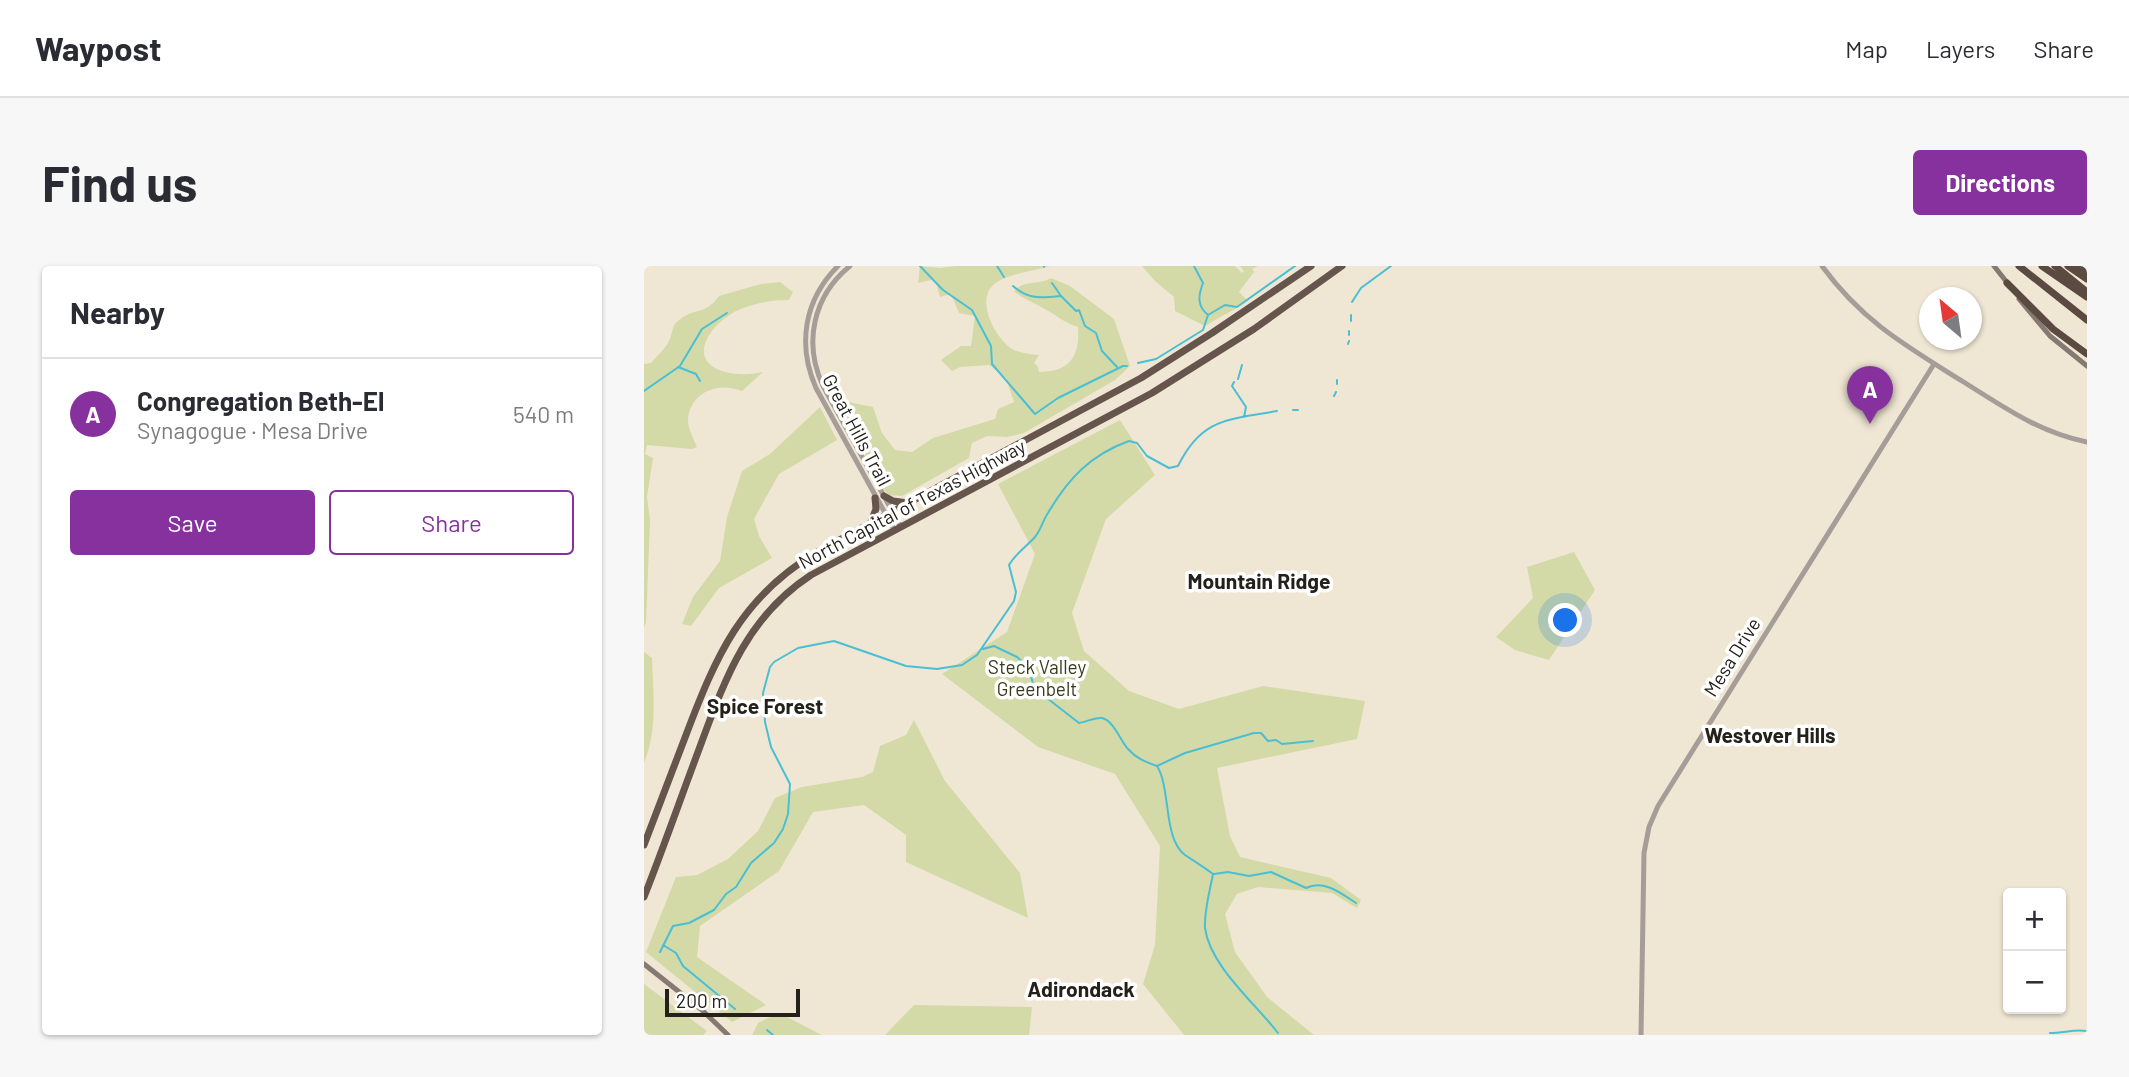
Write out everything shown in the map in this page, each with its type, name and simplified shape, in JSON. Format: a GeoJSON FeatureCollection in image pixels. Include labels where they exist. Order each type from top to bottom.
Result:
{"type":"FeatureCollection","features":[{"type":"Feature","properties":{"kind":"highway","name":"North Capital of Texas Highway"},"geometry":{"type":"LineString","coordinates":[[644,845],[699,702],[728,639],[749,610],[780,576],[817,552],[1141,378],[1311,266]]}},
{"type":"Feature","properties":{"kind":"highway","name":"North Capital of Texas Highway"},"geometry":{"type":"LineString","coordinates":[[644,897],[726,677],[747,638],[797,584],[1181,376],[1254,329],[1342,266]]}},
{"type":"Feature","properties":{"kind":"highway"},"geometry":{"type":"LineString","coordinates":[[2019,266],[2087,320]]}},
{"type":"Feature","properties":{"kind":"highway"},"geometry":{"type":"LineString","coordinates":[[2042,266],[2087,295]]}},
{"type":"Feature","properties":{"kind":"highway"},"geometry":{"type":"LineString","coordinates":[[2056,266],[2087,295]]}},
{"type":"Feature","properties":{"kind":"highway"},"geometry":{"type":"LineString","coordinates":[[2056,266],[2087,287]]}},
{"type":"Feature","properties":{"kind":"highway"},"geometry":{"type":"LineString","coordinates":[[2073,266],[2087,275]]}},
{"type":"Feature","properties":{"kind":"highway"},"geometry":{"type":"LineString","coordinates":[[2007,283],[2053,328],[2087,354]]}},
{"type":"Feature","properties":{"kind":"highway"},"geometry":{"type":"LineString","coordinates":[[884,496],[893,501],[909,503]]}},
{"type":"Feature","properties":{"kind":"highway"},"geometry":{"type":"LineString","coordinates":[[869,524],[876,509],[875,498]]}},
{"type":"Feature","properties":{"kind":"main road"},"geometry":{"type":"LineString","coordinates":[[1993,266],[2042,328],[2087,366]]}},
{"type":"Feature","properties":{"kind":"main road"},"geometry":{"type":"LineString","coordinates":[[644,964],[729,1035]]}},
{"type":"Feature","properties":{"kind":"street","name":"Great Hills Trail"},"geometry":{"type":"LineString","coordinates":[[838,266],[813,301],[806,327],[807,366],[850,454],[875,498],[898,529]]}},
{"type":"Feature","properties":{"kind":"street","name":"Great Hills Trail"},"geometry":{"type":"LineString","coordinates":[[850,266],[830,286],[818,310],[813,332],[813,353],[816,372],[884,496],[889,514]]}},
{"type":"Feature","properties":{"kind":"street"},"geometry":{"type":"LineString","coordinates":[[1822,266],[1836,285],[1871,320],[1934,364],[2032,425],[2066,438],[2087,442]]}},
{"type":"Feature","properties":{"kind":"street","name":"Mesa Drive"},"geometry":{"type":"LineString","coordinates":[[1641,1035],[1644,853],[1649,827],[1658,806],[1934,364]]}},
{"type":"Feature","properties":{"kind":"street"},"geometry":{"type":"LineString","coordinates":[[850,454],[857,451]]}},
{"type":"Feature","properties":{"kind":"green space"},"geometry":{"type":"Polygon","coordinates":[[[920,266],[1050,266],[1009,276],[990,289],[986,305],[988,315],[1002,340],[1015,350],[1039,355],[1034,363],[1039,372],[1059,369],[1071,360],[1077,346],[1078,327],[1014,291],[1023,285],[1051,278],[1070,286],[1114,319],[1130,366],[1115,380],[1024,433],[1007,437],[987,436],[972,443],[969,458],[902,496],[889,495],[882,488],[834,402],[839,400],[873,407],[882,433],[895,450],[912,452],[933,438],[995,419],[998,409],[1014,402],[1006,378],[989,365],[960,367],[952,371],[941,360],[961,346],[971,346],[975,316],[959,313],[951,294],[940,297],[935,279],[918,283],[920,266]]]}},
{"type":"Feature","properties":{"kind":"green space"},"geometry":{"type":"Polygon","coordinates":[[[1142,266],[1235,266],[1242,273],[1244,271],[1240,266],[1258,266],[1252,269],[1254,272],[1239,292],[1248,301],[1205,326],[1175,311],[1174,297],[1142,266]]]}},
{"type":"Feature","properties":{"kind":"green space"},"geometry":{"type":"Polygon","coordinates":[[[780,282],[793,292],[789,300],[762,302],[736,311],[718,324],[706,342],[704,351],[706,359],[713,366],[725,372],[763,372],[742,391],[715,388],[699,396],[690,411],[688,421],[697,447],[692,449],[647,445],[645,454],[653,458],[647,497],[650,520],[644,627],[644,364],[651,363],[663,350],[674,325],[684,316],[709,307],[719,296],[761,284],[780,282]]]}},
{"type":"Feature","properties":{"kind":"green space"},"geometry":{"type":"Polygon","coordinates":[[[820,407],[837,440],[779,474],[754,519],[759,536],[772,558],[719,588],[691,626],[682,624],[693,597],[720,561],[727,517],[742,471],[770,454],[820,407]]]}},
{"type":"Feature","properties":{"kind":"green space","name":"Steck Valley Greenbelt"},"geometry":{"type":"Polygon","coordinates":[[[1120,420],[1155,475],[1106,519],[1072,613],[1084,651],[1129,691],[1179,709],[1263,686],[1365,701],[1357,739],[1217,768],[1230,836],[1240,857],[1331,878],[1361,900],[1357,908],[1332,893],[1258,887],[1237,894],[1225,914],[1235,952],[1267,997],[1314,1035],[1184,1035],[1143,984],[1155,945],[1160,846],[1115,774],[1038,747],[942,674],[1007,632],[1035,554],[998,484],[1120,420]]]}},
{"type":"Feature","properties":{"kind":"green space"},"geometry":{"type":"Polygon","coordinates":[[[1574,552],[1595,590],[1549,660],[1515,650],[1496,637],[1533,598],[1527,567],[1574,552]]]}},
{"type":"Feature","properties":{"kind":"green space"},"geometry":{"type":"Polygon","coordinates":[[[644,652],[652,658],[654,711],[644,763],[644,652]]]}},
{"type":"Feature","properties":{"kind":"green space"},"geometry":{"type":"Polygon","coordinates":[[[914,720],[945,781],[1020,873],[1028,918],[906,862],[906,835],[864,805],[813,812],[779,871],[700,926],[697,957],[766,1005],[732,1022],[646,952],[676,877],[697,875],[728,859],[758,831],[775,798],[802,787],[862,777],[873,772],[880,746],[906,735],[914,720]]]}},
{"type":"Feature","properties":{"kind":"green space"},"geometry":{"type":"Polygon","coordinates":[[[644,984],[707,1031],[703,1035],[644,1035],[644,984]]]}},
{"type":"Feature","properties":{"kind":"green space"},"geometry":{"type":"Polygon","coordinates":[[[914,1005],[1032,1007],[1029,1035],[885,1035],[914,1005]]]}},
{"type":"Feature","properties":{"kind":"green space"},"geometry":{"type":"Polygon","coordinates":[[[779,1013],[822,1035],[752,1035],[758,1023],[779,1013]]]}},
{"type":"Feature","properties":{"kind":"waterway"},"geometry":{"type":"LineString","coordinates":[[920,266],[943,290],[972,310],[991,346],[992,364],[1035,414],[1058,398],[1127,366]]}},
{"type":"Feature","properties":{"kind":"waterway"},"geometry":{"type":"LineString","coordinates":[[997,266],[1004,277]]}},
{"type":"Feature","properties":{"kind":"waterway"},"geometry":{"type":"LineString","coordinates":[[1194,266],[1203,283],[1199,296],[1200,304],[1208,315],[1225,305],[1237,307],[1295,266]]}},
{"type":"Feature","properties":{"kind":"waterway"},"geometry":{"type":"LineString","coordinates":[[1352,302],[1361,288],[1391,266]]}},
{"type":"Feature","properties":{"kind":"waterway"},"geometry":{"type":"LineString","coordinates":[[1052,283],[1061,296]]}},
{"type":"Feature","properties":{"kind":"waterway"},"geometry":{"type":"LineString","coordinates":[[1013,286],[1030,296],[1061,296],[1076,311],[1079,310],[1085,326],[1096,333],[1102,351],[1117,367]]}},
{"type":"Feature","properties":{"kind":"waterway"},"geometry":{"type":"LineString","coordinates":[[644,391],[680,366],[702,329],[727,313]]}},
{"type":"Feature","properties":{"kind":"waterway"},"geometry":{"type":"LineString","coordinates":[[1138,363],[1156,359],[1203,330],[1208,315]]}},
{"type":"Feature","properties":{"kind":"waterway"},"geometry":{"type":"LineString","coordinates":[[1351,315],[1351,321]]}},
{"type":"Feature","properties":{"kind":"waterway"},"geometry":{"type":"LineString","coordinates":[[1238,379],[1242,365]]}},
{"type":"Feature","properties":{"kind":"waterway"},"geometry":{"type":"LineString","coordinates":[[678,367],[696,374],[700,381]]}},
{"type":"Feature","properties":{"kind":"waterway"},"geometry":{"type":"LineString","coordinates":[[1234,382],[1232,386],[1246,407],[1244,417]]}},
{"type":"Feature","properties":{"kind":"waterway"},"geometry":{"type":"LineString","coordinates":[[1334,396],[1336,392]]}},
{"type":"Feature","properties":{"kind":"waterway"},"geometry":{"type":"LineString","coordinates":[[1293,410],[1298,410]]}},
{"type":"Feature","properties":{"kind":"waterway"},"geometry":{"type":"LineString","coordinates":[[660,952],[673,926],[689,923],[714,910],[726,894],[736,887],[751,863],[774,843],[783,829],[788,814],[790,784],[771,747],[765,722],[763,693],[774,662],[798,648],[834,641],[906,666],[937,669],[962,665],[977,655],[1014,601],[1016,592],[1009,565],[1037,534],[1064,489],[1092,461],[1129,441],[1137,443],[1147,456],[1169,468],[1178,466],[1187,450],[1207,429],[1231,419],[1277,411]]}},
{"type":"Feature","properties":{"kind":"waterway"},"geometry":{"type":"LineString","coordinates":[[983,649],[994,646],[1017,657],[1029,668],[1034,688],[1079,723],[1096,718],[1106,720],[1131,752],[1157,766],[1164,787],[1170,826],[1178,847],[1213,874],[1205,928],[1215,956],[1235,984],[1278,1033]]}},
{"type":"Feature","properties":{"kind":"waterway"},"geometry":{"type":"LineString","coordinates":[[1157,766],[1185,753],[1254,733],[1261,733],[1268,741],[1276,740],[1282,744],[1313,741]]}},
{"type":"Feature","properties":{"kind":"waterway"},"geometry":{"type":"LineString","coordinates":[[1214,874],[1228,872],[1249,876],[1271,872],[1306,888],[1326,886],[1356,903]]}},
{"type":"Feature","properties":{"kind":"waterway"},"geometry":{"type":"LineString","coordinates":[[663,945],[676,953],[683,966],[735,1009]]}},
{"type":"Feature","properties":{"kind":"waterway"},"geometry":{"type":"LineString","coordinates":[[767,1030],[773,1035]]}},
{"type":"Feature","properties":{"kind":"waterway"},"geometry":{"type":"LineString","coordinates":[[2050,1033],[2087,1031]]}},
{"type":"Feature","properties":{"kind":"place","name":"Congregation Beth-El"},"geometry":{"type":"Point","coordinates":[1870,424]}},
{"type":"Feature","properties":{"kind":"district","name":"Mountain Ridge"},"geometry":{"type":"Point","coordinates":[1259,582]}},
{"type":"Feature","properties":{"kind":"district","name":"Spice Forest"},"geometry":{"type":"Point","coordinates":[765,707]}},
{"type":"Feature","properties":{"kind":"district","name":"Westover Hills"},"geometry":{"type":"Point","coordinates":[1770,736]}},
{"type":"Feature","properties":{"kind":"district","name":"Adirondack"},"geometry":{"type":"Point","coordinates":[1081,990]}}]}
